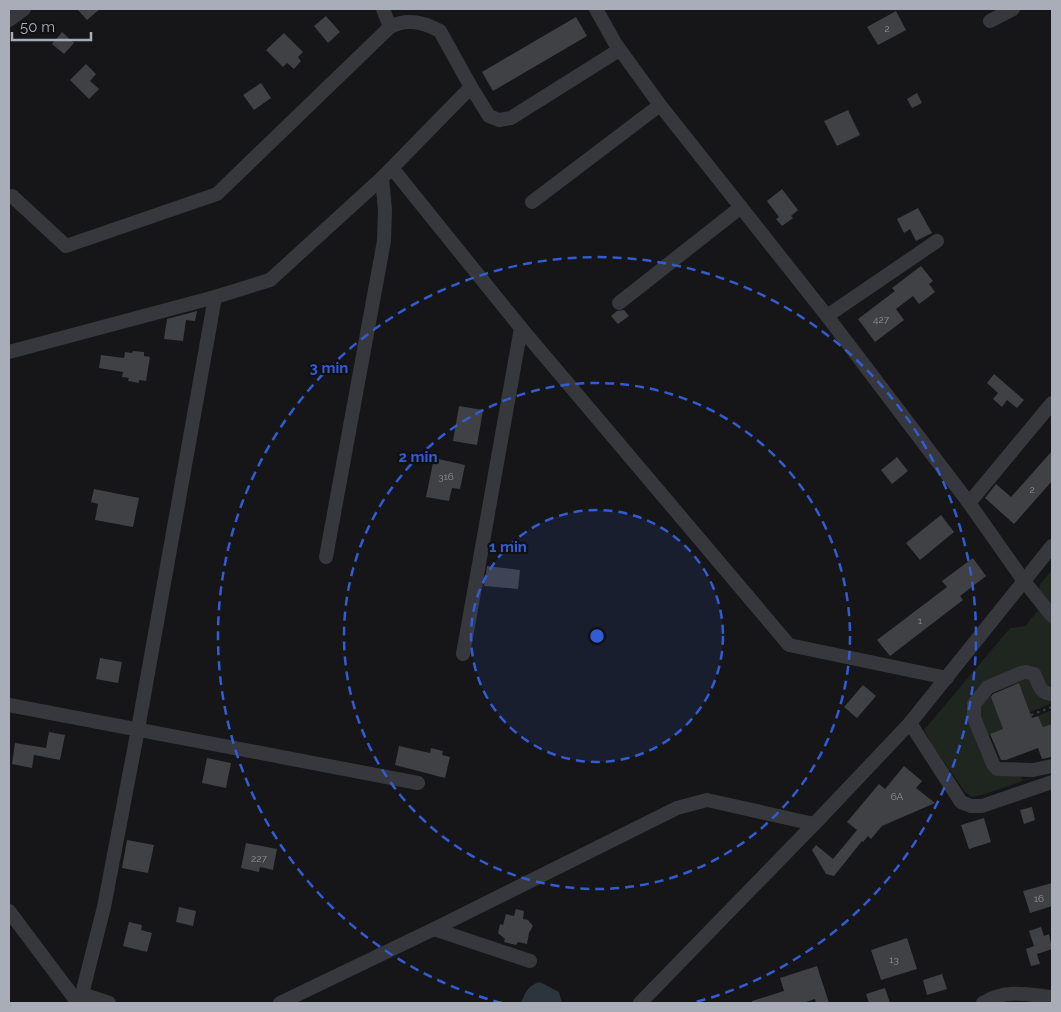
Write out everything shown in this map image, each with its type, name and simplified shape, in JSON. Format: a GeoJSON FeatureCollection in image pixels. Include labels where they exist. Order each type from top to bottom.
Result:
{"type":"FeatureCollection","features":[{"type":"Feature","properties":{"kind":"street"},"geometry":{"type":"LineString","coordinates":[[9,20],[24,9]]}},
{"type":"Feature","properties":{"kind":"street"},"geometry":{"type":"LineString","coordinates":[[383,9],[390,27]]}},
{"type":"Feature","properties":{"kind":"street"},"geometry":{"type":"LineString","coordinates":[[596,9],[619,50],[660,105],[827,316],[1052,616]]}},
{"type":"Feature","properties":{"kind":"street"},"geometry":{"type":"LineString","coordinates":[[990,21],[1013,9]]}},
{"type":"Feature","properties":{"kind":"street"},"geometry":{"type":"LineString","coordinates":[[12,196],[66,246],[217,194],[390,27],[400,22],[416,22],[440,31],[489,116],[499,120],[511,118],[619,50]]}},
{"type":"Feature","properties":{"kind":"street"},"geometry":{"type":"LineString","coordinates":[[9,352],[215,297],[270,280],[387,173],[471,87]]}},
{"type":"Feature","properties":{"kind":"street"},"geometry":{"type":"LineString","coordinates":[[532,202],[660,105]]}},
{"type":"Feature","properties":{"kind":"street"},"geometry":{"type":"LineString","coordinates":[[387,173],[522,328],[789,645],[947,678]]}},
{"type":"Feature","properties":{"kind":"street"},"geometry":{"type":"LineString","coordinates":[[326,558],[384,242],[387,173]]}},
{"type":"Feature","properties":{"kind":"street"},"geometry":{"type":"LineString","coordinates":[[619,303],[741,207]]}},
{"type":"Feature","properties":{"kind":"street"},"geometry":{"type":"LineString","coordinates":[[827,316],[936,241]]}},
{"type":"Feature","properties":{"kind":"street"},"geometry":{"type":"LineString","coordinates":[[79,999],[104,907],[138,729],[215,297]]}},
{"type":"Feature","properties":{"kind":"street"},"geometry":{"type":"LineString","coordinates":[[462,654],[522,328]]}},
{"type":"Feature","properties":{"kind":"street"},"geometry":{"type":"LineString","coordinates":[[969,503],[1052,403]]}},
{"type":"Feature","properties":{"kind":"street"},"geometry":{"type":"LineString","coordinates":[[640,1003],[910,723],[1052,546]]}},
{"type":"Feature","properties":{"kind":"street"},"geometry":{"type":"LineString","coordinates":[[1052,694],[1045,693],[1034,674],[1021,673],[988,687],[974,704],[973,714],[997,770],[1033,770],[1052,766]]}},
{"type":"Feature","properties":{"kind":"street"},"geometry":{"type":"LineString","coordinates":[[9,705],[418,783]]}},
{"type":"Feature","properties":{"kind":"street"},"geometry":{"type":"LineString","coordinates":[[910,723],[962,802],[970,806],[982,806],[1052,782]]}},
{"type":"Feature","properties":{"kind":"street"},"geometry":{"type":"LineString","coordinates":[[280,1003],[434,929],[676,808],[707,800],[814,824]]}},
{"type":"Feature","properties":{"kind":"street"},"geometry":{"type":"LineString","coordinates":[[9,911],[79,999],[109,1003]]}},
{"type":"Feature","properties":{"kind":"street"},"geometry":{"type":"LineString","coordinates":[[434,929],[530,960]]}},
{"type":"Feature","properties":{"kind":"street"},"geometry":{"type":"LineString","coordinates":[[983,1003],[996,996],[1009,993],[1052,997]]}},
{"type":"Feature","properties":{"kind":"path"},"geometry":{"type":"LineString","coordinates":[[1031,715],[1052,707]]}},
{"type":"Feature","properties":{"kind":"shaded area"},"geometry":{"type":"Polygon","coordinates":[[[1052,570],[1052,608],[1039,590],[1040,584],[1052,570]]]}},
{"type":"Feature","properties":{"kind":"shaded area"},"geometry":{"type":"Polygon","coordinates":[[[1040,608],[1052,624],[1052,690],[1049,690],[1037,671],[973,698],[989,766],[1019,775],[1023,780],[1052,771],[972,797],[965,792],[924,730],[1010,628],[1025,626],[1040,608]]]}},
{"type":"Feature","properties":{"kind":"shaded area"},"geometry":{"type":"Polygon","coordinates":[[[1026,676],[1052,698],[1052,703],[1030,712],[1019,683],[990,694],[1003,729],[988,735],[977,710],[985,695],[1026,676]]]}},
{"type":"Feature","properties":{"kind":"shaded area"},"geometry":{"type":"Polygon","coordinates":[[[1052,710],[1052,724],[1043,727],[1038,716],[1052,710]]]}},
{"type":"Feature","properties":{"kind":"shaded area"},"geometry":{"type":"Polygon","coordinates":[[[540,982],[559,992],[562,1003],[521,1003],[530,987],[540,982]]]}},
{"type":"Feature","properties":{"kind":"building"},"geometry":{"type":"Polygon","coordinates":[[[77,9],[100,9],[87,20],[77,9]]]}},
{"type":"Feature","properties":{"kind":"building"},"geometry":{"type":"Polygon","coordinates":[[[896,11],[906,30],[878,45],[867,27],[896,11]]]}},
{"type":"Feature","properties":{"kind":"building"},"geometry":{"type":"Polygon","coordinates":[[[326,16],[340,32],[328,43],[314,26],[326,16]]]}},
{"type":"Feature","properties":{"kind":"building"},"geometry":{"type":"Polygon","coordinates":[[[576,17],[587,36],[493,91],[482,72],[576,17]]]}},
{"type":"Feature","properties":{"kind":"building"},"geometry":{"type":"Polygon","coordinates":[[[62,32],[74,43],[64,54],[52,44],[62,32]]]}},
{"type":"Feature","properties":{"kind":"building"},"geometry":{"type":"Polygon","coordinates":[[[284,33],[303,52],[298,57],[301,61],[294,69],[287,63],[283,67],[266,50],[284,33]]]}},
{"type":"Feature","properties":{"kind":"building"},"geometry":{"type":"Polygon","coordinates":[[[86,64],[96,74],[90,81],[99,89],[89,99],[70,80],[86,64]]]}},
{"type":"Feature","properties":{"kind":"building"},"geometry":{"type":"Polygon","coordinates":[[[261,83],[271,98],[254,110],[243,95],[261,83]]]}},
{"type":"Feature","properties":{"kind":"building"},"geometry":{"type":"Polygon","coordinates":[[[917,93],[922,103],[912,108],[907,99],[917,93]]]}},
{"type":"Feature","properties":{"kind":"building"},"geometry":{"type":"Polygon","coordinates":[[[848,110],[860,135],[837,146],[824,121],[848,110]]]}},
{"type":"Feature","properties":{"kind":"building"},"geometry":{"type":"Polygon","coordinates":[[[782,189],[798,210],[791,216],[793,218],[782,226],[776,219],[779,217],[767,201],[782,189]]]}},
{"type":"Feature","properties":{"kind":"building"},"geometry":{"type":"Polygon","coordinates":[[[918,208],[932,233],[916,241],[910,229],[904,233],[897,219],[918,208]]]}},
{"type":"Feature","properties":{"kind":"building"},"geometry":{"type":"Polygon","coordinates":[[[921,266],[933,281],[929,284],[935,292],[919,304],[913,296],[896,309],[904,320],[875,342],[858,319],[895,291],[892,288],[921,266]]]}},
{"type":"Feature","properties":{"kind":"building"},"geometry":{"type":"Polygon","coordinates":[[[624,310],[629,316],[618,324],[611,316],[617,311],[624,310]]]}},
{"type":"Feature","properties":{"kind":"building"},"geometry":{"type":"Polygon","coordinates":[[[197,311],[195,321],[186,320],[183,341],[164,339],[167,319],[197,311]]]}},
{"type":"Feature","properties":{"kind":"building"},"geometry":{"type":"Polygon","coordinates":[[[133,351],[144,352],[144,356],[150,357],[146,381],[139,380],[139,383],[128,381],[129,378],[122,377],[123,372],[99,368],[101,355],[124,358],[125,352],[132,353],[133,351]]]}},
{"type":"Feature","properties":{"kind":"building"},"geometry":{"type":"Polygon","coordinates":[[[994,374],[1024,400],[1017,408],[1007,400],[1002,407],[993,399],[998,393],[987,383],[994,374]]]}},
{"type":"Feature","properties":{"kind":"building"},"geometry":{"type":"Polygon","coordinates":[[[459,406],[483,410],[477,445],[453,441],[459,406]]]}},
{"type":"Feature","properties":{"kind":"building"},"geometry":{"type":"Polygon","coordinates":[[[1052,451],[1052,481],[1014,524],[985,498],[996,484],[1011,497],[1052,451]]]}},
{"type":"Feature","properties":{"kind":"building"},"geometry":{"type":"Polygon","coordinates":[[[897,457],[908,471],[892,484],[881,470],[897,457]]]}},
{"type":"Feature","properties":{"kind":"building"},"geometry":{"type":"Polygon","coordinates":[[[434,458],[465,465],[460,489],[452,488],[449,501],[426,497],[434,458]]]}},
{"type":"Feature","properties":{"kind":"building"},"geometry":{"type":"Polygon","coordinates":[[[94,489],[139,498],[133,527],[95,520],[98,504],[91,502],[94,489]]]}},
{"type":"Feature","properties":{"kind":"building"},"geometry":{"type":"Polygon","coordinates":[[[941,515],[954,532],[920,560],[906,543],[941,515]]]}},
{"type":"Feature","properties":{"kind":"building"},"geometry":{"type":"Polygon","coordinates":[[[973,558],[986,576],[960,596],[963,600],[890,656],[877,640],[947,587],[942,581],[973,558]]]}},
{"type":"Feature","properties":{"kind":"building"},"geometry":{"type":"Polygon","coordinates":[[[487,566],[520,570],[518,589],[484,586],[487,566]]]}},
{"type":"Feature","properties":{"kind":"building"},"geometry":{"type":"Polygon","coordinates":[[[100,658],[122,662],[118,683],[96,679],[100,658]]]}},
{"type":"Feature","properties":{"kind":"building"},"geometry":{"type":"Polygon","coordinates":[[[1019,683],[1032,718],[1038,716],[1043,727],[1052,724],[1052,757],[1042,759],[1038,748],[1006,760],[1001,760],[990,734],[1003,729],[991,697],[993,694],[1019,683]]]}},
{"type":"Feature","properties":{"kind":"building"},"geometry":{"type":"Polygon","coordinates":[[[863,685],[876,696],[857,718],[844,707],[863,685]]]}},
{"type":"Feature","properties":{"kind":"building"},"geometry":{"type":"Polygon","coordinates":[[[49,732],[65,735],[60,760],[34,755],[32,768],[12,764],[15,743],[46,748],[49,732]]]}},
{"type":"Feature","properties":{"kind":"building"},"geometry":{"type":"Polygon","coordinates":[[[399,746],[430,753],[431,748],[443,751],[442,755],[450,757],[445,778],[395,765],[399,746]]]}},
{"type":"Feature","properties":{"kind":"building"},"geometry":{"type":"Polygon","coordinates":[[[207,758],[231,763],[226,788],[202,783],[207,758]]]}},
{"type":"Feature","properties":{"kind":"building"},"geometry":{"type":"Polygon","coordinates":[[[904,766],[922,781],[916,788],[935,803],[882,826],[871,839],[868,836],[862,841],[834,876],[826,874],[812,850],[816,845],[833,859],[857,830],[847,822],[879,784],[885,789],[904,766]]]}},
{"type":"Feature","properties":{"kind":"building"},"geometry":{"type":"Polygon","coordinates":[[[1032,807],[1035,820],[1024,824],[1020,810],[1032,807]]]}},
{"type":"Feature","properties":{"kind":"building"},"geometry":{"type":"Polygon","coordinates":[[[984,818],[991,842],[969,849],[961,825],[984,818]]]}},
{"type":"Feature","properties":{"kind":"building"},"geometry":{"type":"Polygon","coordinates":[[[127,840],[154,845],[148,873],[122,868],[127,840]]]}},
{"type":"Feature","properties":{"kind":"building"},"geometry":{"type":"Polygon","coordinates":[[[246,843],[277,849],[273,870],[260,867],[259,872],[241,868],[246,843]]]}},
{"type":"Feature","properties":{"kind":"building"},"geometry":{"type":"Polygon","coordinates":[[[1052,883],[1052,906],[1030,913],[1023,891],[1052,883]]]}},
{"type":"Feature","properties":{"kind":"building"},"geometry":{"type":"Polygon","coordinates":[[[179,907],[196,911],[193,926],[176,922],[179,907]]]}},
{"type":"Feature","properties":{"kind":"building"},"geometry":{"type":"Polygon","coordinates":[[[516,909],[524,911],[523,919],[528,920],[533,926],[529,933],[527,944],[518,942],[516,945],[504,942],[505,939],[498,933],[500,924],[503,925],[506,914],[514,916],[516,909]]]}},
{"type":"Feature","properties":{"kind":"building"},"geometry":{"type":"Polygon","coordinates":[[[129,922],[142,925],[141,930],[152,933],[147,952],[123,946],[129,922]]]}},
{"type":"Feature","properties":{"kind":"building"},"geometry":{"type":"Polygon","coordinates":[[[1041,927],[1044,936],[1049,934],[1052,949],[1037,954],[1040,964],[1031,966],[1026,949],[1034,946],[1029,931],[1041,927]]]}},
{"type":"Feature","properties":{"kind":"building"},"geometry":{"type":"Polygon","coordinates":[[[907,938],[917,969],[881,980],[871,950],[907,938]]]}},
{"type":"Feature","properties":{"kind":"building"},"geometry":{"type":"Polygon","coordinates":[[[817,966],[829,1003],[816,1003],[815,999],[803,1003],[752,1003],[752,1001],[784,991],[780,978],[817,966]]]}},
{"type":"Feature","properties":{"kind":"building"},"geometry":{"type":"Polygon","coordinates":[[[942,974],[947,989],[927,995],[923,980],[942,974]]]}},
{"type":"Feature","properties":{"kind":"building"},"geometry":{"type":"Polygon","coordinates":[[[885,988],[890,1003],[869,1003],[866,994],[885,988]]]}}]}
